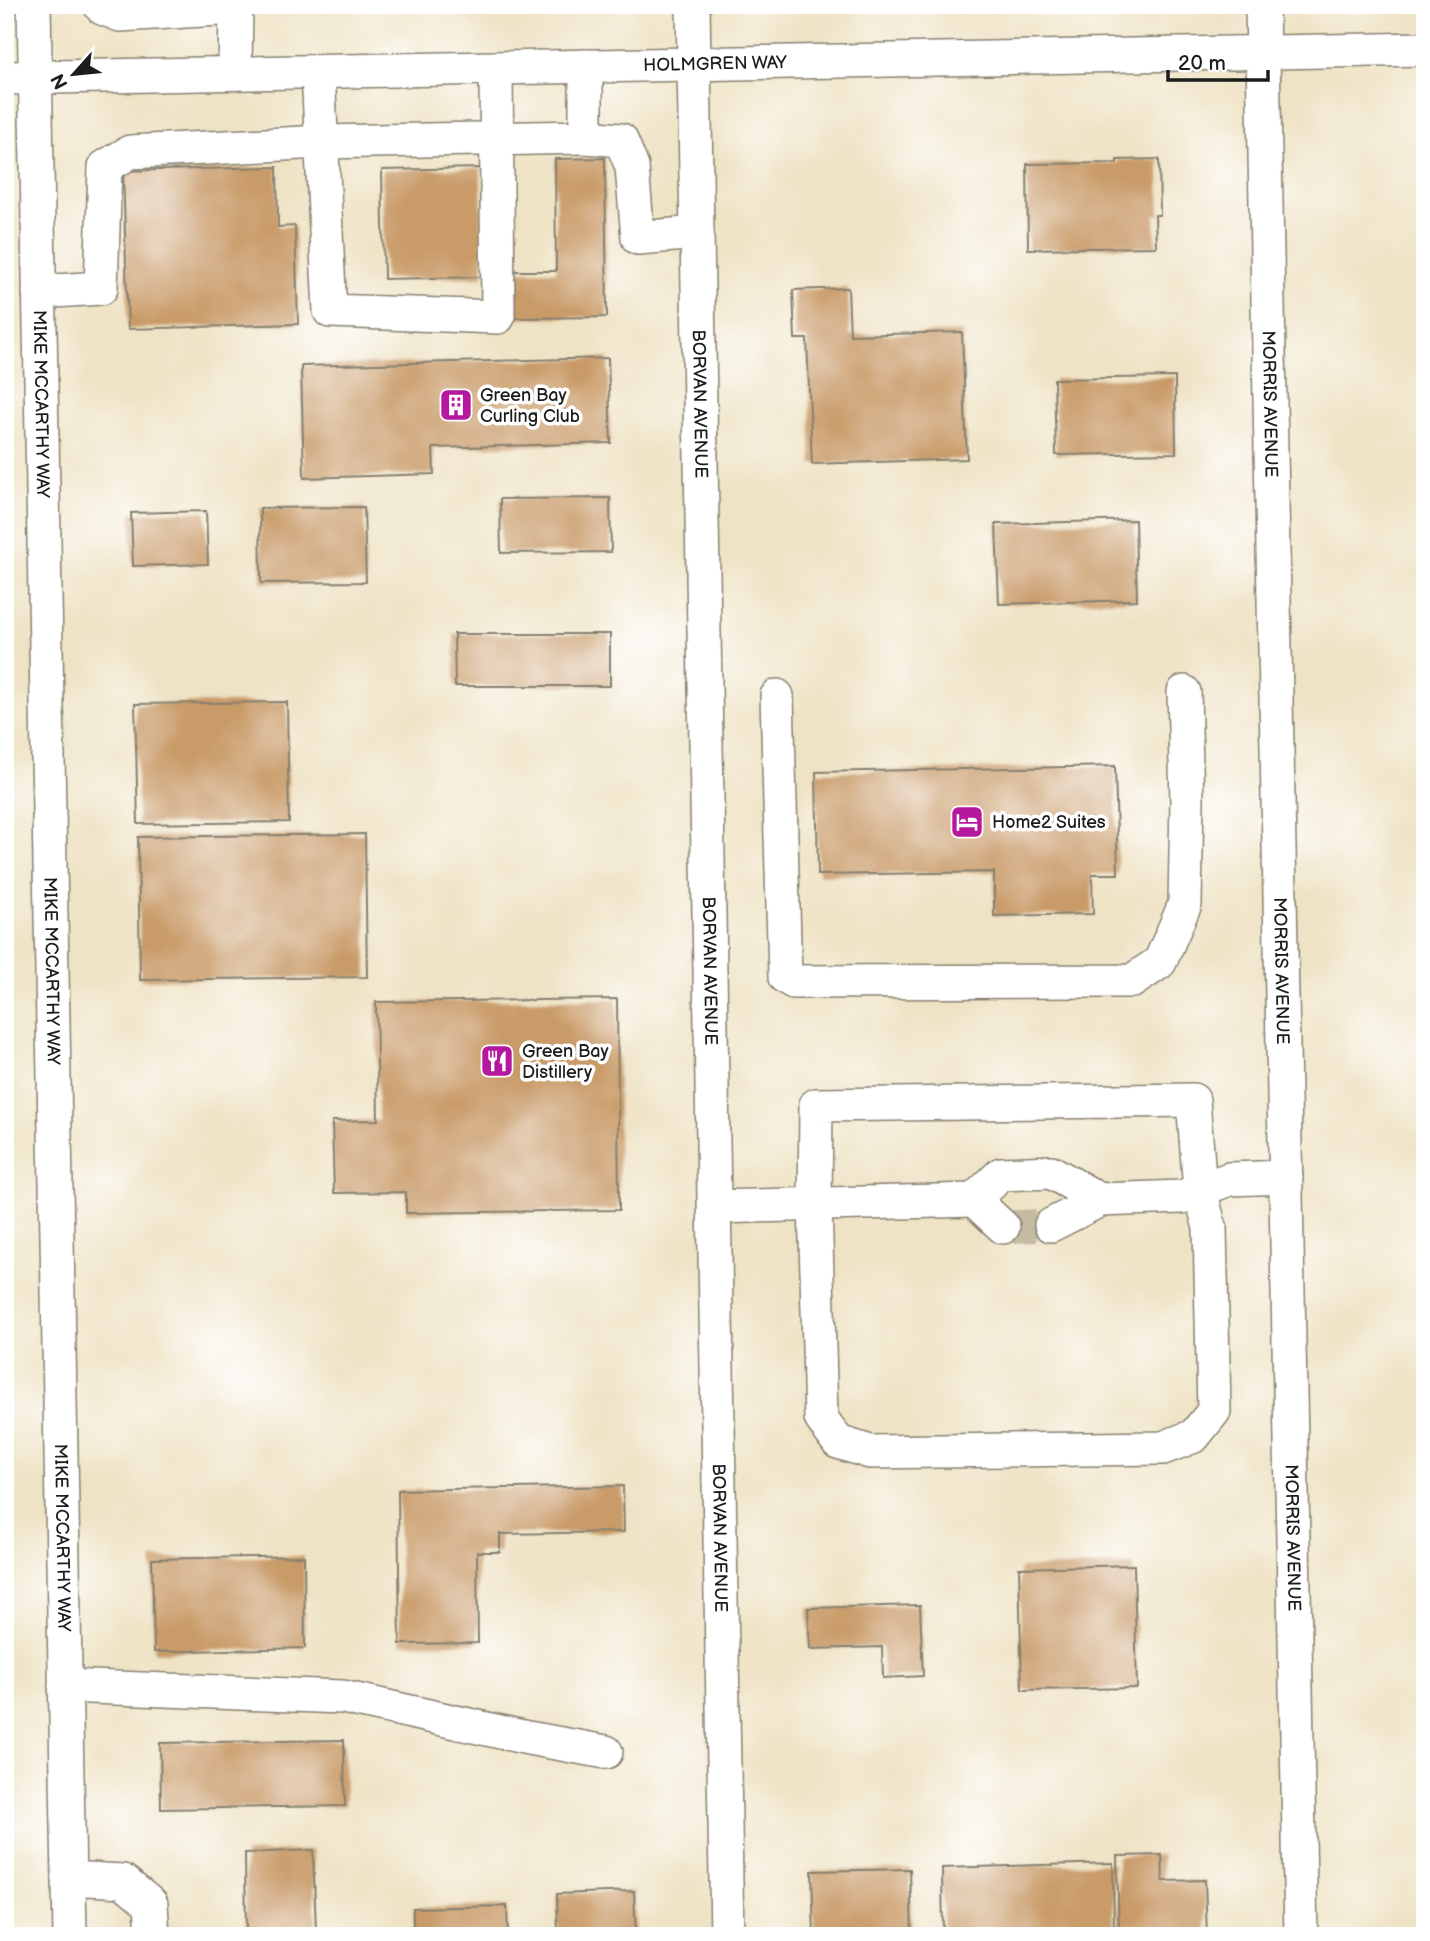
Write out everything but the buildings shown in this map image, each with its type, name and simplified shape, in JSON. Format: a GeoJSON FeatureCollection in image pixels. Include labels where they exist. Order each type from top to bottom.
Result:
{"type":"FeatureCollection","features":[{"type":"Feature","properties":{"kind":"street","name":"MIKE MCCARTHY WAY"},"geometry":{"type":"LineString","coordinates":[[34,5],[20,78],[39,292],[69,1936]]}},
{"type":"Feature","properties":{"kind":"street"},"geometry":{"type":"LineString","coordinates":[[100,5],[120,15],[236,7],[235,73]]}},
{"type":"Feature","properties":{"kind":"street","name":"BORVAN AVENUE"},"geometry":{"type":"LineString","coordinates":[[693,5],[727,1936]]}},
{"type":"Feature","properties":{"kind":"street","name":"MORRIS AVENUE"},"geometry":{"type":"LineString","coordinates":[[1262,5],[1301,1936]]}},
{"type":"Feature","properties":{"kind":"street","name":"HOLMGREN WAY"},"geometry":{"type":"LineString","coordinates":[[20,78],[1425,49]]}},
{"type":"Feature","properties":{"kind":"street"},"geometry":{"type":"LineString","coordinates":[[586,66],[586,137]]}},
{"type":"Feature","properties":{"kind":"street"},"geometry":{"type":"LineString","coordinates":[[318,72],[330,311],[498,317],[496,68]]}},
{"type":"Feature","properties":{"kind":"street"},"geometry":{"type":"LineString","coordinates":[[39,292],[101,288],[105,167],[130,152],[321,142],[586,137],[621,140],[632,167],[638,238],[697,233]]}},
{"type":"Feature","properties":{"kind":"street"},"geometry":{"type":"LineString","coordinates":[[777,696],[785,977],[793,982],[1132,981],[1160,962],[1185,904],[1187,801],[1184,692]]}},
{"type":"Feature","properties":{"kind":"street"},"geometry":{"type":"LineString","coordinates":[[1194,1100],[1200,1190],[1210,1228],[1214,1411],[1194,1436],[1163,1448],[870,1452],[838,1442],[821,1418],[815,1204],[816,1105],[1194,1100]]}},
{"type":"Feature","properties":{"kind":"street"},"geometry":{"type":"LineString","coordinates":[[715,1207],[974,1200],[1001,1174],[1051,1172],[1100,1200]]}},
{"type":"Feature","properties":{"kind":"street"},"geometry":{"type":"LineString","coordinates":[[1051,1225],[1100,1200],[1182,1197],[1229,1179],[1286,1177]]}},
{"type":"Feature","properties":{"kind":"street"},"geometry":{"type":"LineString","coordinates":[[974,1200],[1003,1227]]}},
{"type":"Feature","properties":{"kind":"street"},"geometry":{"type":"LineString","coordinates":[[65,1686],[343,1697],[528,1738],[606,1752]]}},
{"type":"Feature","properties":{"kind":"street"},"geometry":{"type":"LineString","coordinates":[[69,1878],[123,1881],[151,1904],[153,1936]]}},
{"type":"Feature","properties":{"kind":"green space"},"geometry":{"type":"Polygon","coordinates":[[[5,1743],[11,1936],[5,1936],[5,1743]]]}},
{"type":"Feature","properties":{"kind":"tunnel"},"geometry":{"type":"LineString","coordinates":[[1003,1227],[1051,1225]]}},
{"type":"Feature","properties":{"kind":"place","name":"Green Bay Curling Club"},"geometry":{"type":"Point","coordinates":[456,405]}},
{"type":"Feature","properties":{"kind":"place","name":"Home2 Suites"},"geometry":{"type":"Point","coordinates":[967,822]}},
{"type":"Feature","properties":{"kind":"place","name":"Green Bay Distillery"},"geometry":{"type":"Point","coordinates":[497,1061]}}]}
